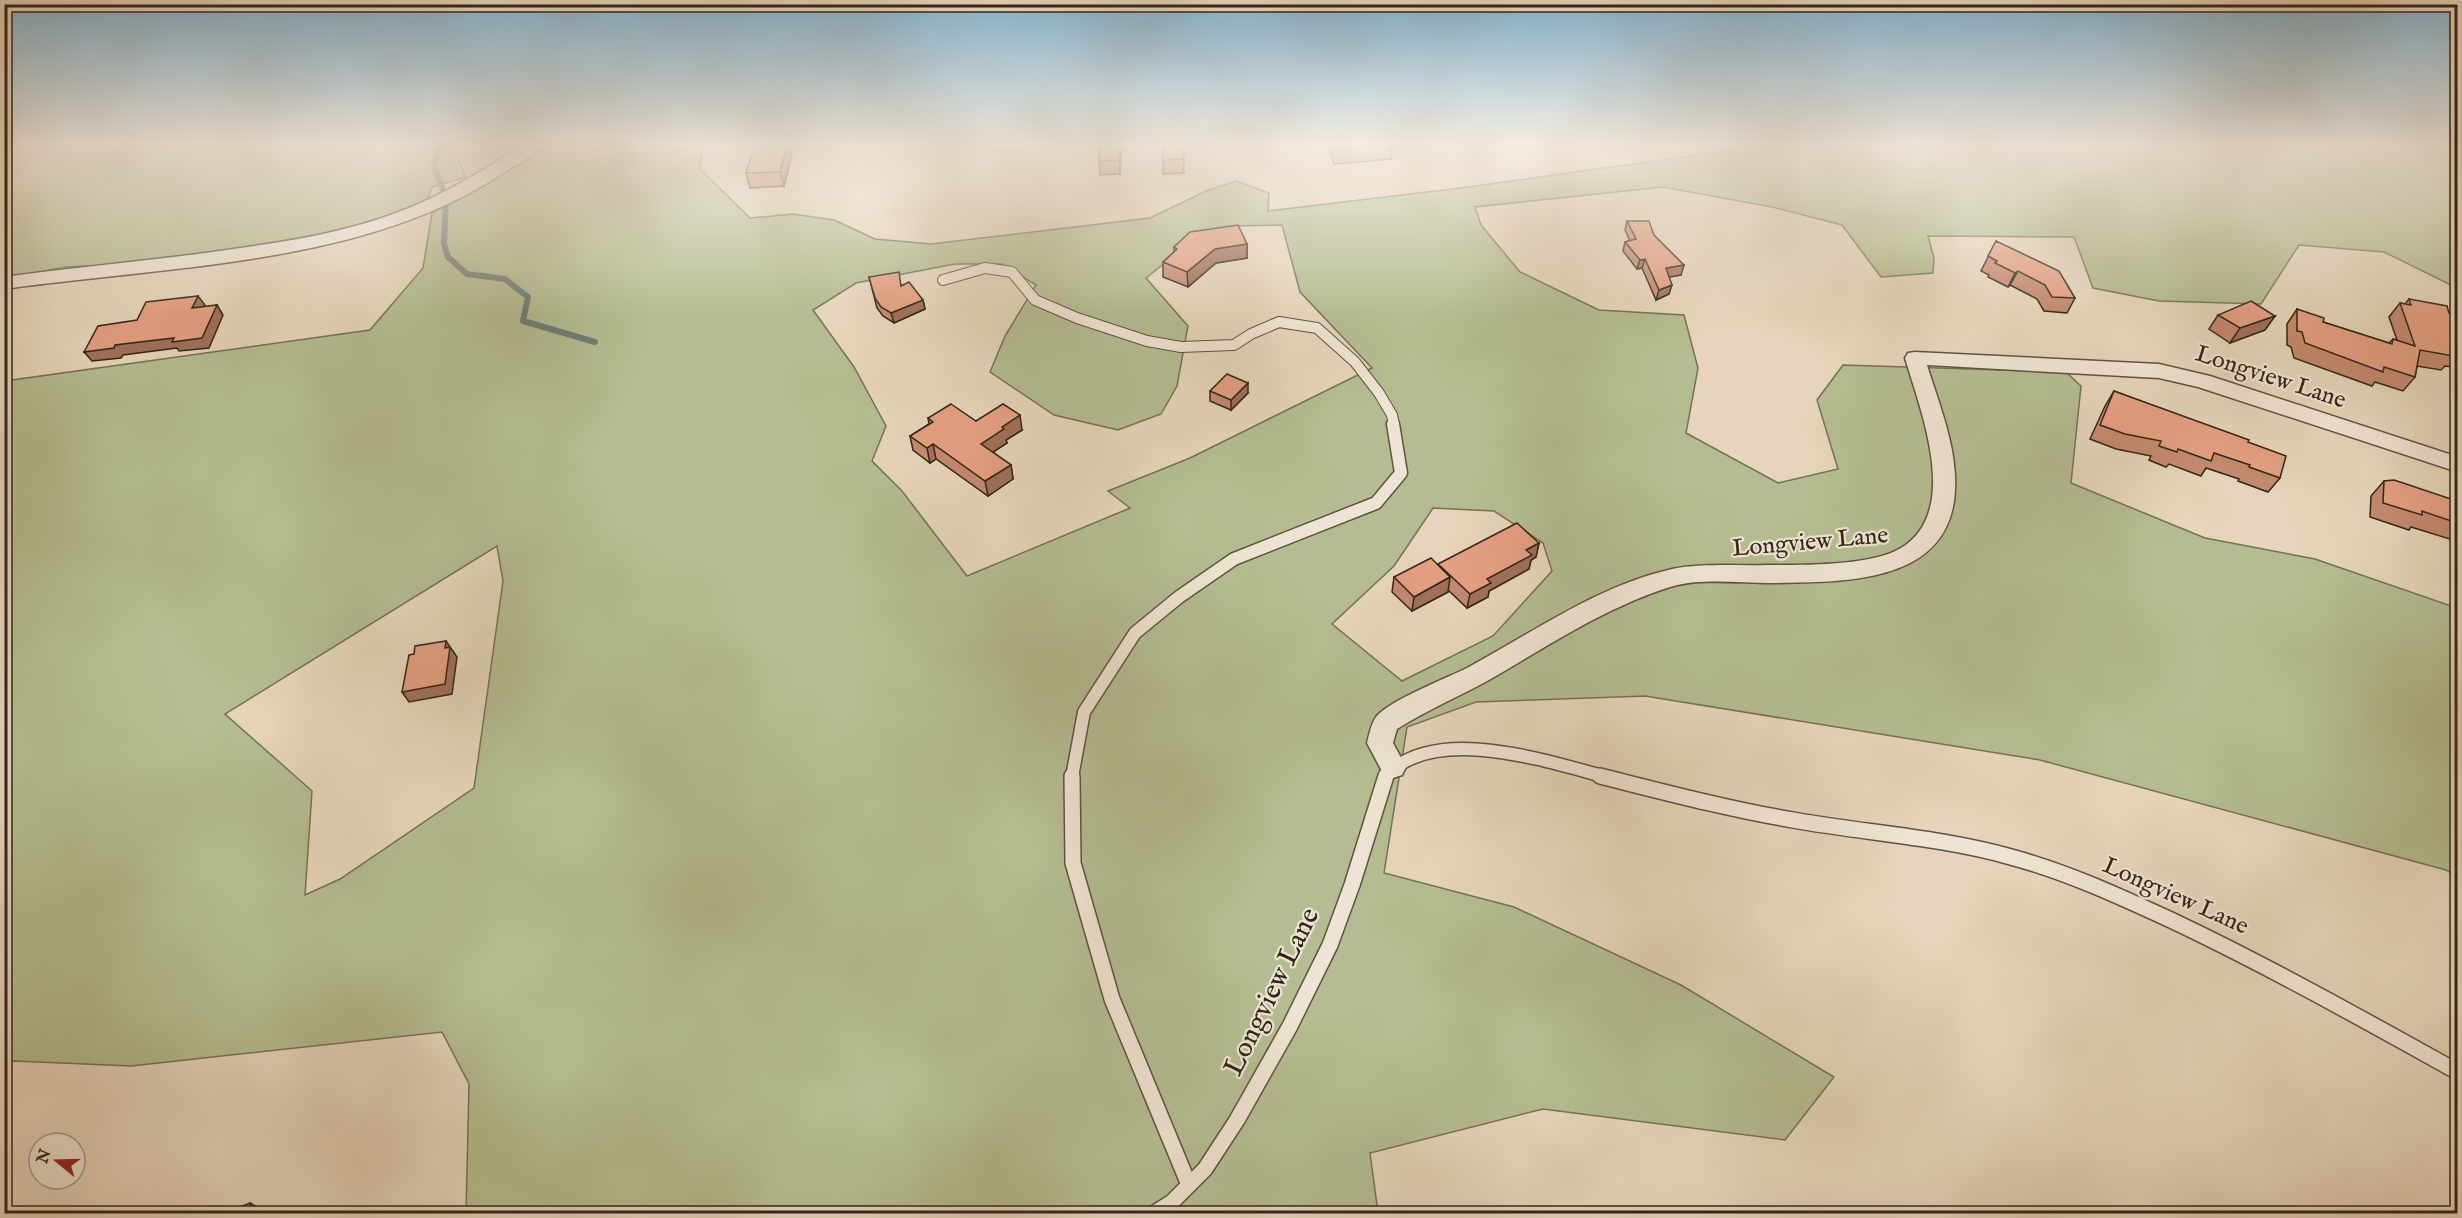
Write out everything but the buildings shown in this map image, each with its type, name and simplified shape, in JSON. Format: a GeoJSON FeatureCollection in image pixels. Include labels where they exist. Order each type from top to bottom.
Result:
{"type":"FeatureCollection","features":[{"type":"Feature","properties":{"kind":"street"},"geometry":{"type":"LineString","coordinates":[[4,283],[310,244],[387,223],[438,201]]}},
{"type":"Feature","properties":{"kind":"street","name":"Longview Lane"},"geometry":{"type":"LineString","coordinates":[[1393,766],[1380,743],[1386,723],[1423,700],[1483,671],[1554,628],[1626,593],[1676,577],[1795,574],[1864,568],[1887,564],[1917,552],[1927,541],[1940,518],[1945,497],[1945,475],[1942,456],[1915,358],[2173,373],[2213,384],[2457,465]]}},
{"type":"Feature","properties":{"kind":"lane"},"geometry":{"type":"LineString","coordinates":[[943,280],[985,268],[1012,272],[1035,300],[1066,314],[1146,341],[1181,346],[1234,345],[1251,334],[1279,322],[1317,328],[1354,362],[1379,393],[1392,415],[1401,473],[1377,503],[1234,559],[1179,597],[1135,633],[1084,712],[1071,782],[1072,862],[1112,999],[1189,1185]]}},
{"type":"Feature","properties":{"kind":"lane","name":"Longview Lane"},"geometry":{"type":"LineString","coordinates":[[1154,1214],[1172,1202],[1205,1169],[1232,1129],[1290,1026],[1330,945],[1352,885],[1384,778],[1393,766],[1431,750],[1453,749],[1496,753],[1548,762],[1786,820],[1971,846],[2033,864],[2126,899],[2236,951],[2457,1072]]}},
{"type":"Feature","properties":{"kind":"green space"},"geometry":{"type":"Polygon","coordinates":[[[4,201],[427,201],[385,219],[322,238],[143,263],[66,267],[5,278],[4,201]]]}},
{"type":"Feature","properties":{"kind":"green space"},"geometry":{"type":"Polygon","coordinates":[[[455,201],[732,201],[750,218],[793,214],[834,220],[875,239],[931,244],[1150,218],[1186,201],[1269,201],[1268,211],[1353,201],[1533,201],[1475,207],[1481,225],[1520,272],[1599,310],[1684,315],[1698,368],[1686,433],[1778,483],[1838,469],[1817,400],[1843,365],[2066,372],[2081,386],[2071,483],[2205,538],[2315,559],[2457,608],[2457,876],[2446,870],[2040,760],[1645,696],[1476,702],[1407,727],[1384,873],[1514,907],[1681,985],[1834,1077],[1785,1140],[1543,1109],[1370,1153],[1378,1213],[466,1214],[469,1084],[442,1032],[131,1066],[14,1061],[5,1063],[5,381],[370,330],[423,268],[432,213],[455,201]],[[1282,225],[1228,226],[1190,243],[1146,278],[1188,326],[1177,386],[1161,414],[1118,430],[1054,415],[990,372],[1005,336],[1036,285],[1002,264],[955,264],[856,283],[813,310],[854,367],[886,426],[872,461],[902,491],[967,576],[1130,508],[1108,491],[1190,458],[1372,368],[1300,292],[1282,225]],[[1433,508],[1394,566],[1332,624],[1402,681],[1493,636],[1552,571],[1543,543],[1494,511],[1433,508]],[[497,546],[225,714],[312,791],[305,895],[340,879],[474,788],[503,581],[497,546]]]}},
{"type":"Feature","properties":{"kind":"green space"},"geometry":{"type":"Polygon","coordinates":[[[1738,201],[2457,201],[2457,288],[2384,252],[2299,245],[2261,304],[2159,301],[2093,288],[2074,237],[1928,236],[1934,258],[1933,273],[1881,277],[1842,225],[1738,201]]]}},
{"type":"Feature","properties":{"kind":"waterway"},"geometry":{"type":"LineString","coordinates":[[446,201],[444,244],[448,257],[467,274],[505,279],[528,297],[523,321],[595,342]]}}]}
